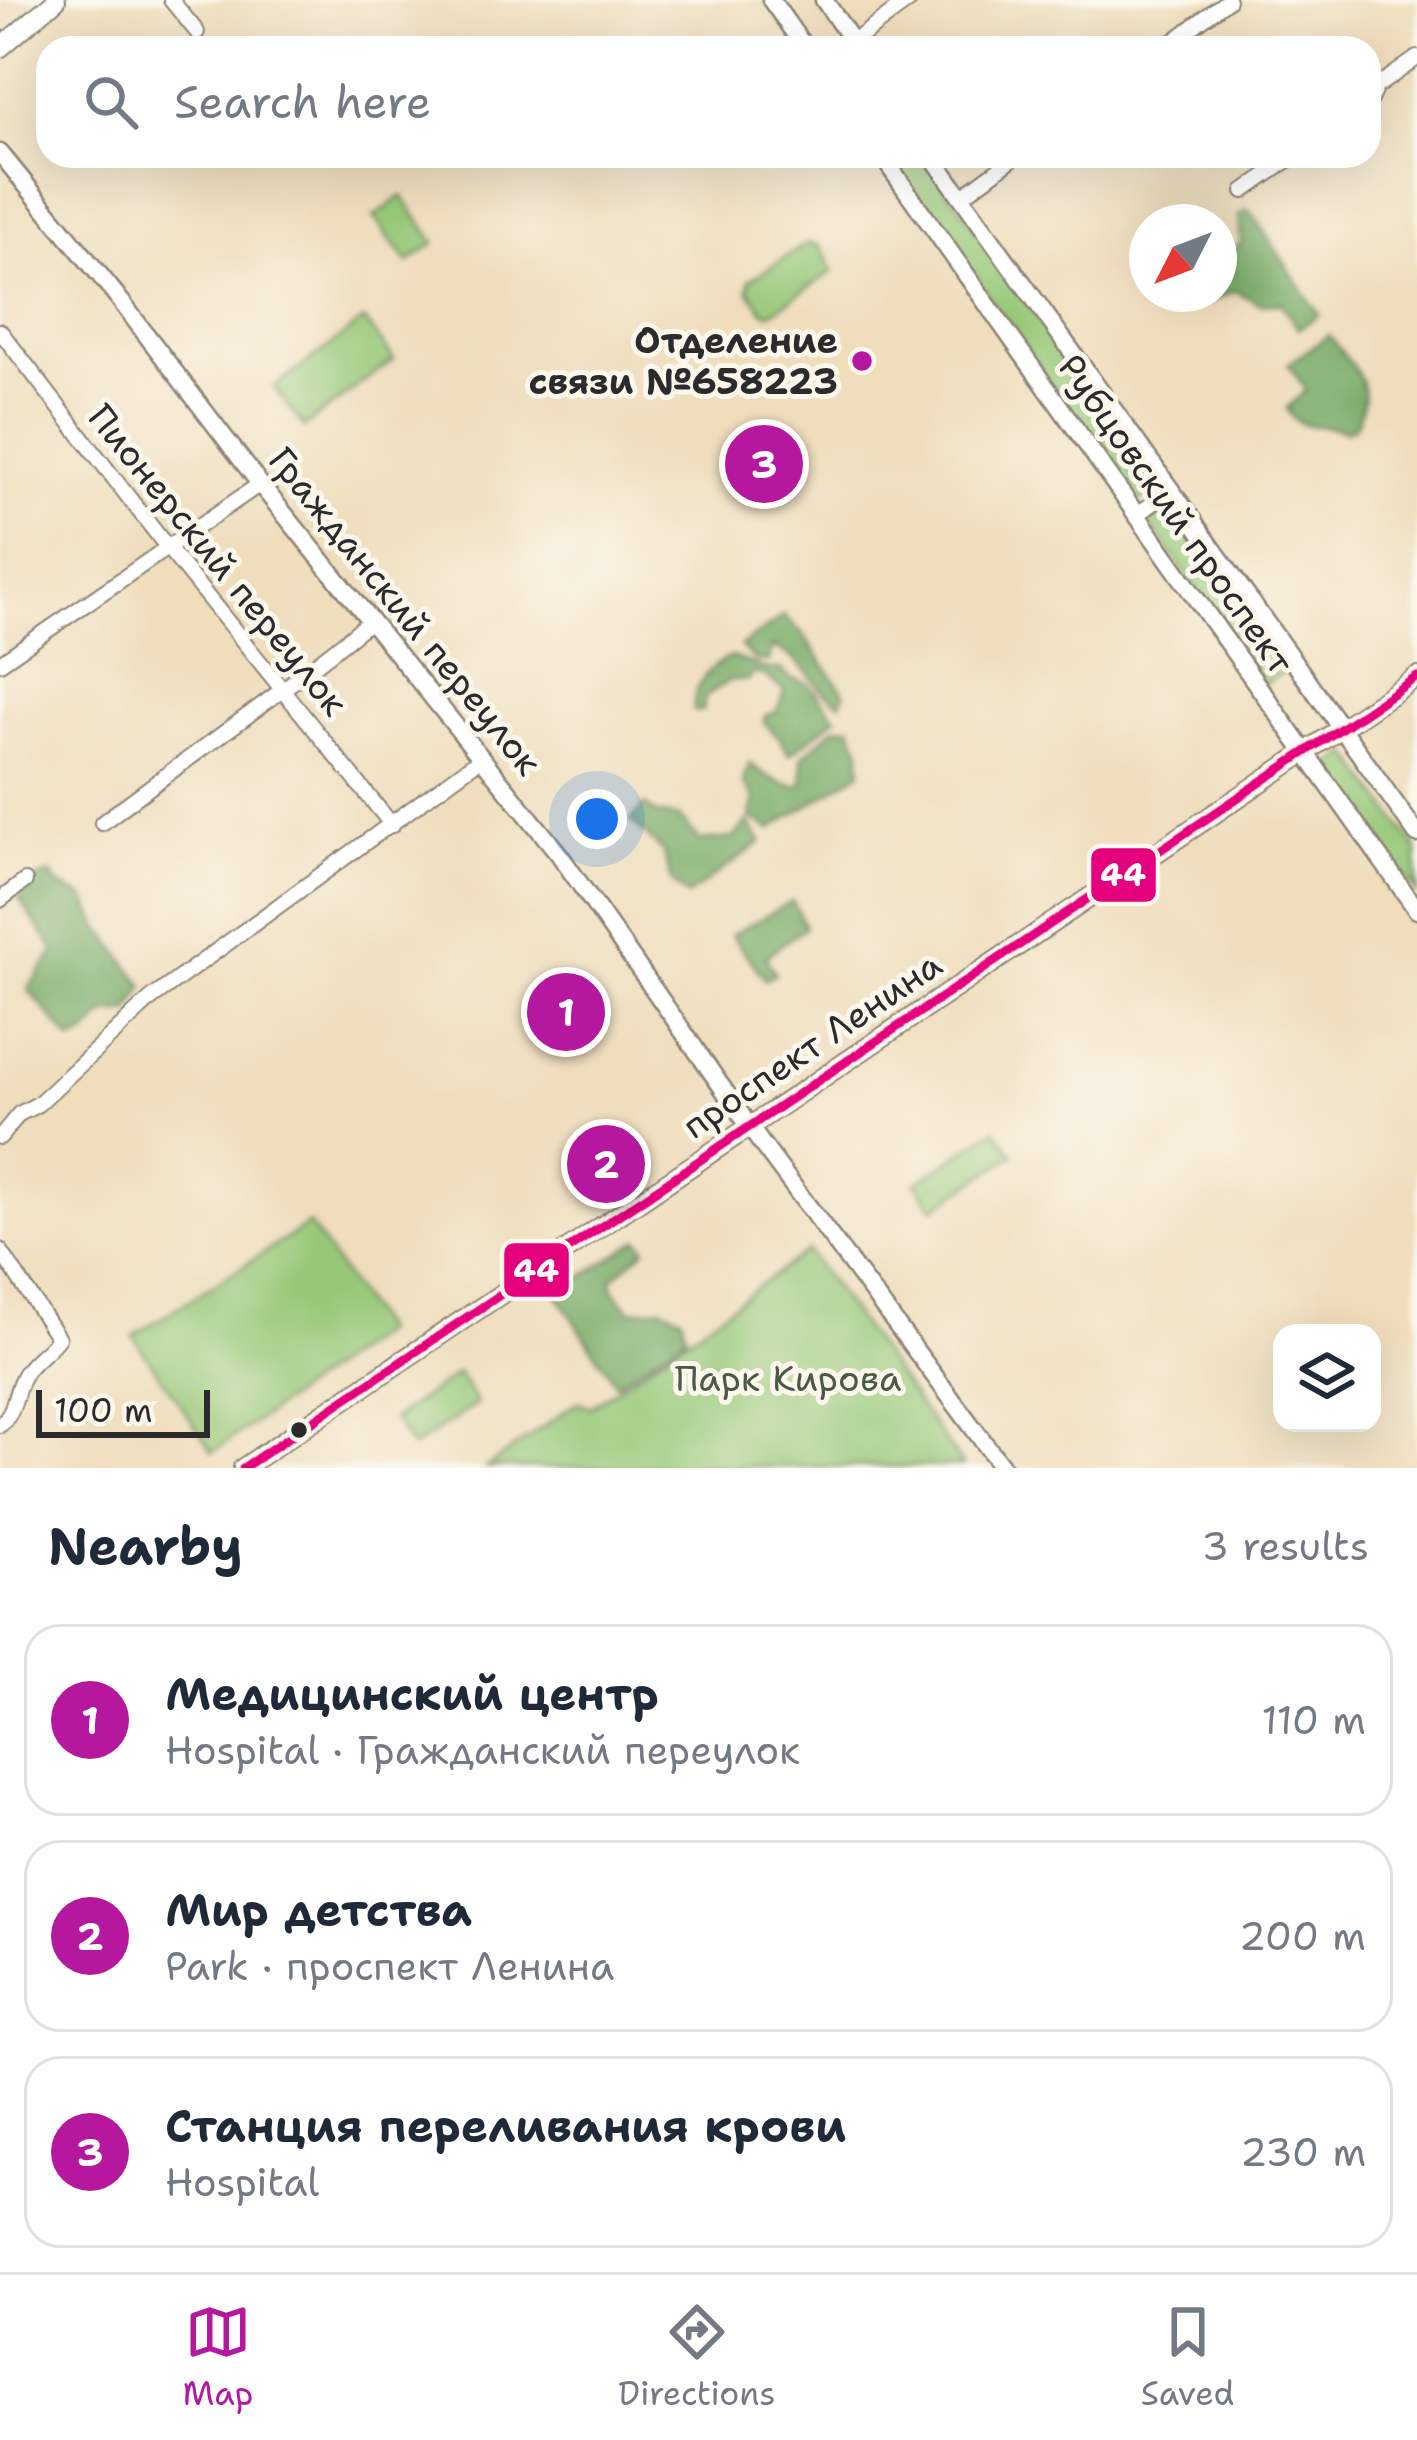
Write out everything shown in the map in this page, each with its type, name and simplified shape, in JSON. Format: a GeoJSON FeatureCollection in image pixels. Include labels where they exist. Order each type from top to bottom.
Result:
{"type":"FeatureCollection","features":[{"type":"Feature","properties":{"kind":"main road"},"geometry":{"type":"LineString","coordinates":[[0,48],[56,0]]}},
{"type":"Feature","properties":{"kind":"main road","name":"проспект Ленина"},"geometry":{"type":"LineString","coordinates":[[243,1468],[1417,676]]}},
{"type":"Feature","properties":{"kind":"street"},"geometry":{"type":"LineString","coordinates":[[171,0],[197,32]]}},
{"type":"Feature","properties":{"kind":"street"},"geometry":{"type":"LineString","coordinates":[[771,0],[796,36]]}},
{"type":"Feature","properties":{"kind":"street"},"geometry":{"type":"LineString","coordinates":[[824,0],[846,36]]}},
{"type":"Feature","properties":{"kind":"street"},"geometry":{"type":"LineString","coordinates":[[865,36],[910,0]]}},
{"type":"Feature","properties":{"kind":"street"},"geometry":{"type":"LineString","coordinates":[[1181,36],[1228,0]]}},
{"type":"Feature","properties":{"kind":"street"},"geometry":{"type":"LineString","coordinates":[[1381,83],[1417,58]]}},
{"type":"Feature","properties":{"kind":"street","name":"Гражданский переулок"},"geometry":{"type":"LineString","coordinates":[[0,153],[608,920],[749,1127],[998,1466]]}},
{"type":"Feature","properties":{"kind":"street","name":"Рубцовский проспект"},"geometry":{"type":"LineString","coordinates":[[891,168],[1417,910]]}},
{"type":"Feature","properties":{"kind":"street","name":"Рубцовский проспект"},"geometry":{"type":"LineString","coordinates":[[940,168],[1417,834]]}},
{"type":"Feature","properties":{"kind":"street"},"geometry":{"type":"LineString","coordinates":[[961,197],[1000,168]]}},
{"type":"Feature","properties":{"kind":"street"},"geometry":{"type":"LineString","coordinates":[[1244,191],[1277,168]]}},
{"type":"Feature","properties":{"kind":"street","name":"Пионерский переулок"},"geometry":{"type":"LineString","coordinates":[[0,331],[166,547],[392,825]]}},
{"type":"Feature","properties":{"kind":"street"},"geometry":{"type":"LineString","coordinates":[[0,663],[260,484]]}},
{"type":"Feature","properties":{"kind":"street"},"geometry":{"type":"LineString","coordinates":[[1137,515],[1171,490]]}},
{"type":"Feature","properties":{"kind":"street"},"geometry":{"type":"LineString","coordinates":[[102,824],[284,692],[370,622]]}},
{"type":"Feature","properties":{"kind":"street"},"geometry":{"type":"LineString","coordinates":[[0,1137],[19,1114],[38,1103],[152,998],[480,759]]}},
{"type":"Feature","properties":{"kind":"street"},"geometry":{"type":"LineString","coordinates":[[0,901],[25,881]]}},
{"type":"Feature","properties":{"kind":"street"},"geometry":{"type":"LineString","coordinates":[[0,1250],[58,1338],[26,1372],[13,1414],[0,1425]]}},
{"type":"Feature","properties":{"kind":"green space"},"geometry":{"type":"Polygon","coordinates":[[[896,168],[932,168],[1160,487],[1137,503],[896,168]]]}},
{"type":"Feature","properties":{"kind":"green space"},"geometry":{"type":"Polygon","coordinates":[[[402,196],[435,242],[408,263],[374,217],[402,196]]]}},
{"type":"Feature","properties":{"kind":"green space"},"geometry":{"type":"Polygon","coordinates":[[[1251,212],[1319,315],[1298,329],[1281,303],[1260,304],[1237,292],[1239,216],[1251,212]]]}},
{"type":"Feature","properties":{"kind":"green space"},"geometry":{"type":"Polygon","coordinates":[[[808,243],[820,246],[833,271],[771,313],[765,312],[748,290],[750,280],[808,243]]]}},
{"type":"Feature","properties":{"kind":"green space"},"geometry":{"type":"Polygon","coordinates":[[[364,320],[394,359],[304,427],[274,388],[364,320]]]}},
{"type":"Feature","properties":{"kind":"green space"},"geometry":{"type":"Polygon","coordinates":[[[1329,335],[1363,388],[1361,412],[1354,427],[1345,431],[1304,424],[1287,408],[1306,390],[1288,364],[1329,335]]]}},
{"type":"Feature","properties":{"kind":"green space"},"geometry":{"type":"Polygon","coordinates":[[[1172,501],[1291,667],[1264,684],[1146,518],[1172,501]]]}},
{"type":"Feature","properties":{"kind":"green space"},"geometry":{"type":"Polygon","coordinates":[[[784,616],[802,633],[845,694],[841,703],[784,653],[772,647],[769,661],[754,660],[741,646],[784,616]]]}},
{"type":"Feature","properties":{"kind":"green space"},"geometry":{"type":"Polygon","coordinates":[[[731,657],[780,669],[808,684],[837,717],[789,755],[764,722],[765,716],[777,712],[784,691],[763,674],[731,680],[706,696],[702,711],[694,711],[704,678],[731,657]]]}},
{"type":"Feature","properties":{"kind":"green space"},"geometry":{"type":"Polygon","coordinates":[[[851,726],[861,750],[861,772],[771,829],[750,818],[754,798],[743,782],[749,763],[781,783],[803,785],[802,757],[835,727],[851,726]]]}},
{"type":"Feature","properties":{"kind":"green space"},"geometry":{"type":"Polygon","coordinates":[[[1349,753],[1417,849],[1417,893],[1328,768],[1349,753]]]}},
{"type":"Feature","properties":{"kind":"green space"},"geometry":{"type":"Polygon","coordinates":[[[645,805],[656,814],[680,818],[700,841],[733,838],[748,822],[762,842],[687,896],[672,882],[663,852],[631,821],[645,805]]]}},
{"type":"Feature","properties":{"kind":"green space"},"geometry":{"type":"Polygon","coordinates":[[[50,874],[61,887],[84,897],[99,926],[144,986],[130,1012],[106,1014],[85,1036],[71,1041],[28,989],[55,951],[19,899],[38,878],[50,874]]]}},
{"type":"Feature","properties":{"kind":"green space"},"geometry":{"type":"Polygon","coordinates":[[[792,901],[805,927],[765,957],[775,973],[766,980],[731,935],[792,901]]]}},
{"type":"Feature","properties":{"kind":"green space"},"geometry":{"type":"Polygon","coordinates":[[[996,1129],[1014,1155],[934,1208],[916,1183],[996,1129]]]}},
{"type":"Feature","properties":{"kind":"green space"},"geometry":{"type":"Polygon","coordinates":[[[620,1137],[637,1161],[593,1192],[576,1167],[620,1137]]]}},
{"type":"Feature","properties":{"kind":"green space"},"geometry":{"type":"Polygon","coordinates":[[[309,1224],[382,1332],[213,1452],[133,1336],[309,1224]]]}},
{"type":"Feature","properties":{"kind":"green space"},"geometry":{"type":"Polygon","coordinates":[[[639,1239],[646,1248],[612,1279],[614,1290],[631,1311],[661,1307],[682,1316],[686,1335],[616,1384],[557,1294],[639,1239]]]}},
{"type":"Feature","properties":{"kind":"green space","name":"Парк Кирова"},"geometry":{"type":"Polygon","coordinates":[[[807,1251],[963,1466],[486,1468],[578,1402],[591,1407],[807,1251]]]}},
{"type":"Feature","properties":{"kind":"green space"},"geometry":{"type":"Polygon","coordinates":[[[458,1373],[477,1404],[412,1448],[393,1419],[458,1373]]]}},
{"type":"Feature","properties":{"kind":"transit line","name":"44"},"geometry":{"type":"LineString","coordinates":[[243,1468],[1417,677]]}},
{"type":"Feature","properties":{"kind":"place","name":"Отделение связи №658223"},"geometry":{"type":"Point","coordinates":[862,361]}},
{"type":"Feature","properties":{"kind":"place","name":"Станция переливания крови"},"geometry":{"type":"Point","coordinates":[764,464]}},
{"type":"Feature","properties":{"kind":"place","name":"Медицинский центр"},"geometry":{"type":"Point","coordinates":[566,1012]}},
{"type":"Feature","properties":{"kind":"place","name":"Мир детства"},"geometry":{"type":"Point","coordinates":[606,1164]}}]}
